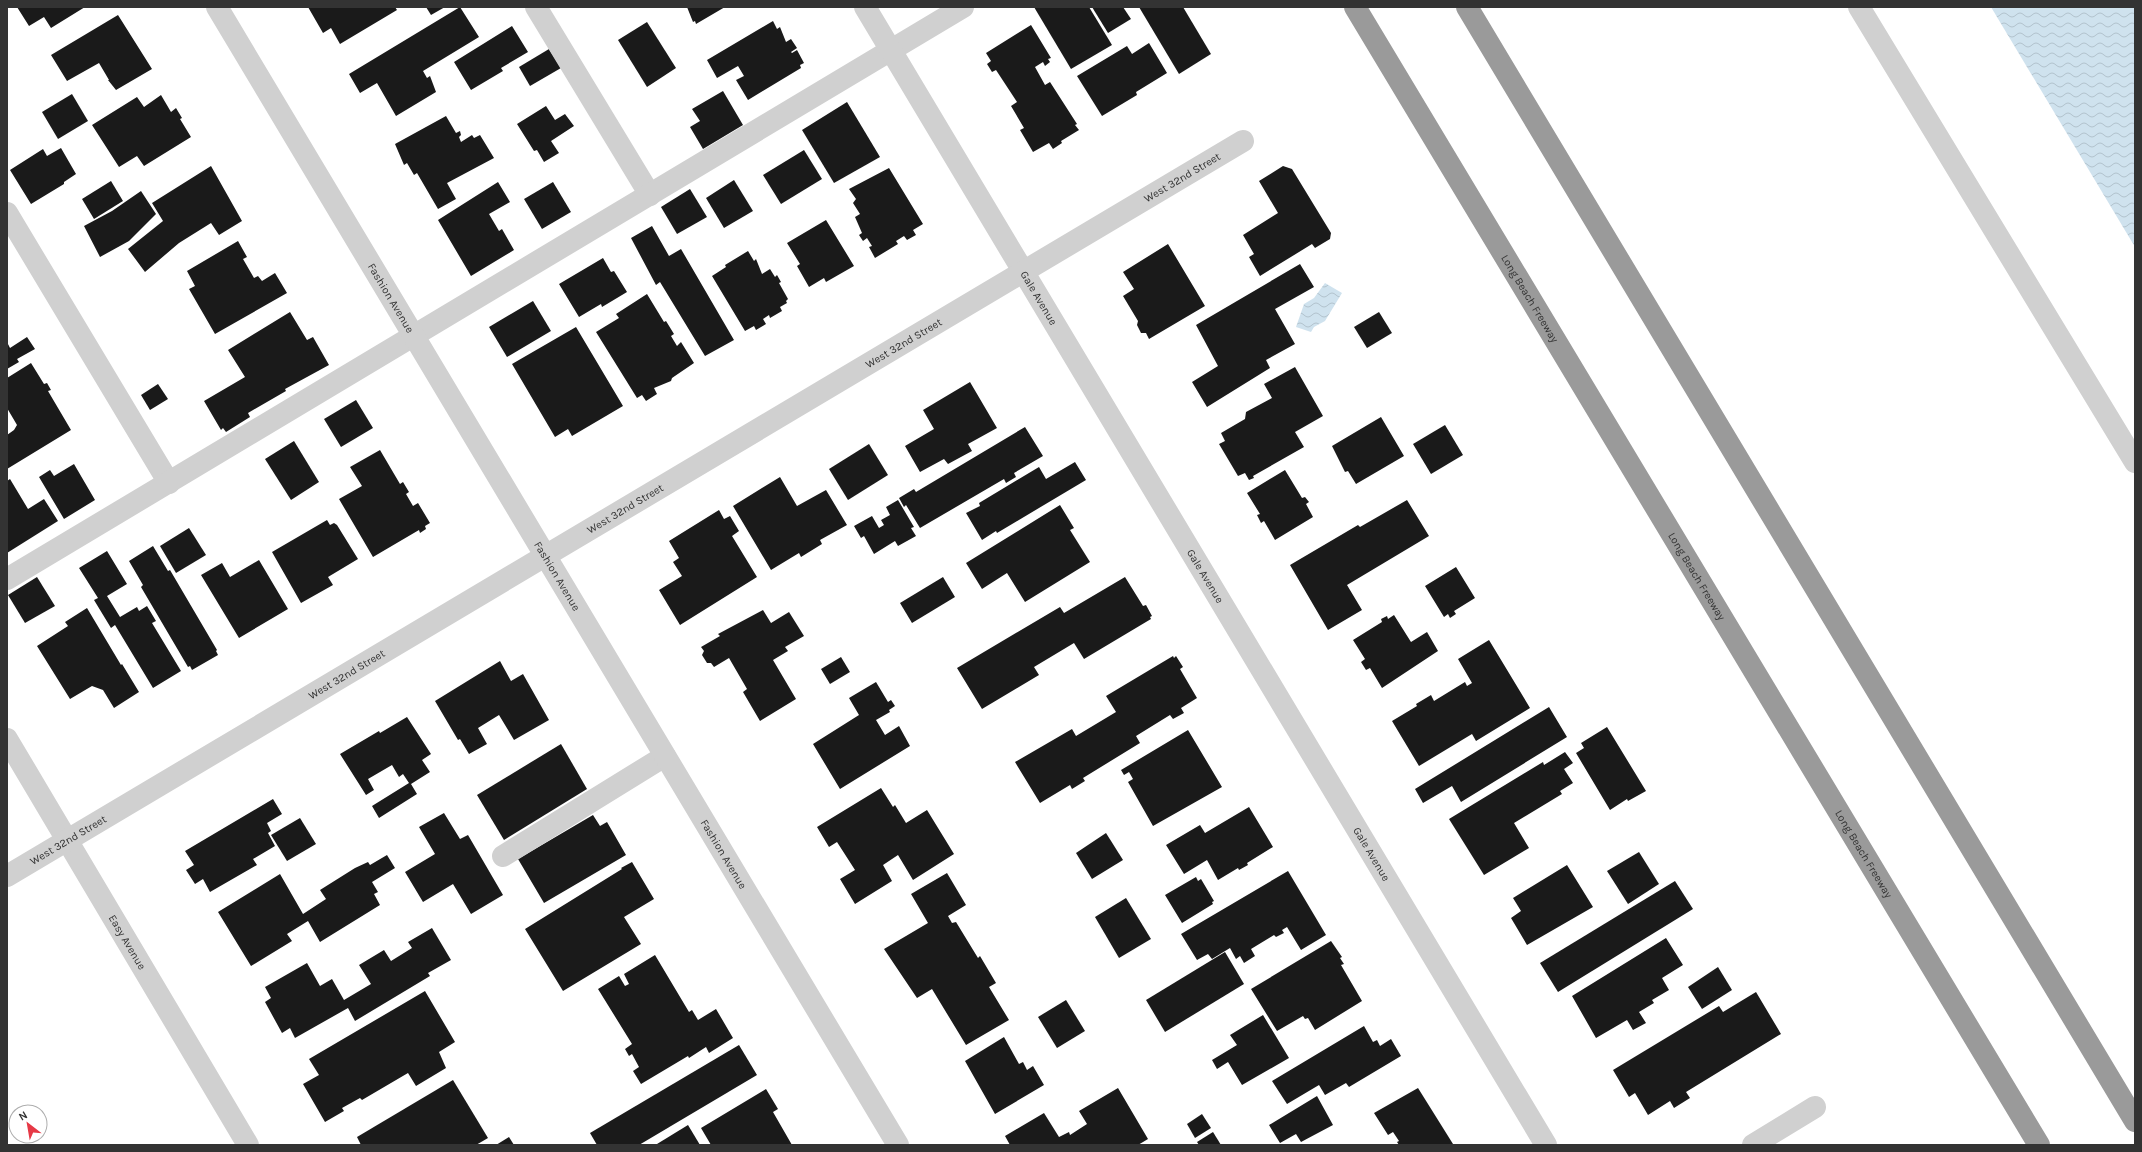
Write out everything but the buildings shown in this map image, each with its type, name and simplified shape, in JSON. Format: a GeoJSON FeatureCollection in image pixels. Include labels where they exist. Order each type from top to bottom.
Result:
{"type":"FeatureCollection","features":[{"type":"Feature","properties":{"kind":"highway","name":"Long Beach Freeway"},"geometry":{"type":"LineString","coordinates":[[1355,7],[2039,1145]]}},
{"type":"Feature","properties":{"kind":"highway"},"geometry":{"type":"LineString","coordinates":[[1467,7],[2135,1121]]}},
{"type":"Feature","properties":{"kind":"street","name":"Fashion Avenue"},"geometry":{"type":"LineString","coordinates":[[217,7],[898,1145]]}},
{"type":"Feature","properties":{"kind":"street"},"geometry":{"type":"LineString","coordinates":[[536,7],[650,195]]}},
{"type":"Feature","properties":{"kind":"street","name":"Gale Avenue"},"geometry":{"type":"LineString","coordinates":[[865,7],[1546,1145]]}},
{"type":"Feature","properties":{"kind":"street"},"geometry":{"type":"LineString","coordinates":[[7,579],[963,7]]}},
{"type":"Feature","properties":{"kind":"street"},"geometry":{"type":"LineString","coordinates":[[1859,7],[2135,462]]}},
{"type":"Feature","properties":{"kind":"street","name":"West 32nd Street"},"geometry":{"type":"LineString","coordinates":[[7,876],[1243,142]]}},
{"type":"Feature","properties":{"kind":"street"},"geometry":{"type":"LineString","coordinates":[[7,213],[169,483]]}},
{"type":"Feature","properties":{"kind":"street","name":"Easy Avenue"},"geometry":{"type":"LineString","coordinates":[[7,739],[248,1145]]}},
{"type":"Feature","properties":{"kind":"street"},"geometry":{"type":"LineString","coordinates":[[503,856],[665,756]]}},
{"type":"Feature","properties":{"kind":"street"},"geometry":{"type":"LineString","coordinates":[[1752,1145],[1815,1107]]}},
{"type":"Feature","properties":{"kind":"water"},"geometry":{"type":"Polygon","coordinates":[[[1991,7],[2135,7],[2135,247],[1991,7]]]}},
{"type":"Feature","properties":{"kind":"water"},"geometry":{"type":"Polygon","coordinates":[[[1325,283],[1342,293],[1325,321],[1314,327],[1311,332],[1296,327],[1304,304],[1314,298],[1325,283]]]}}]}
